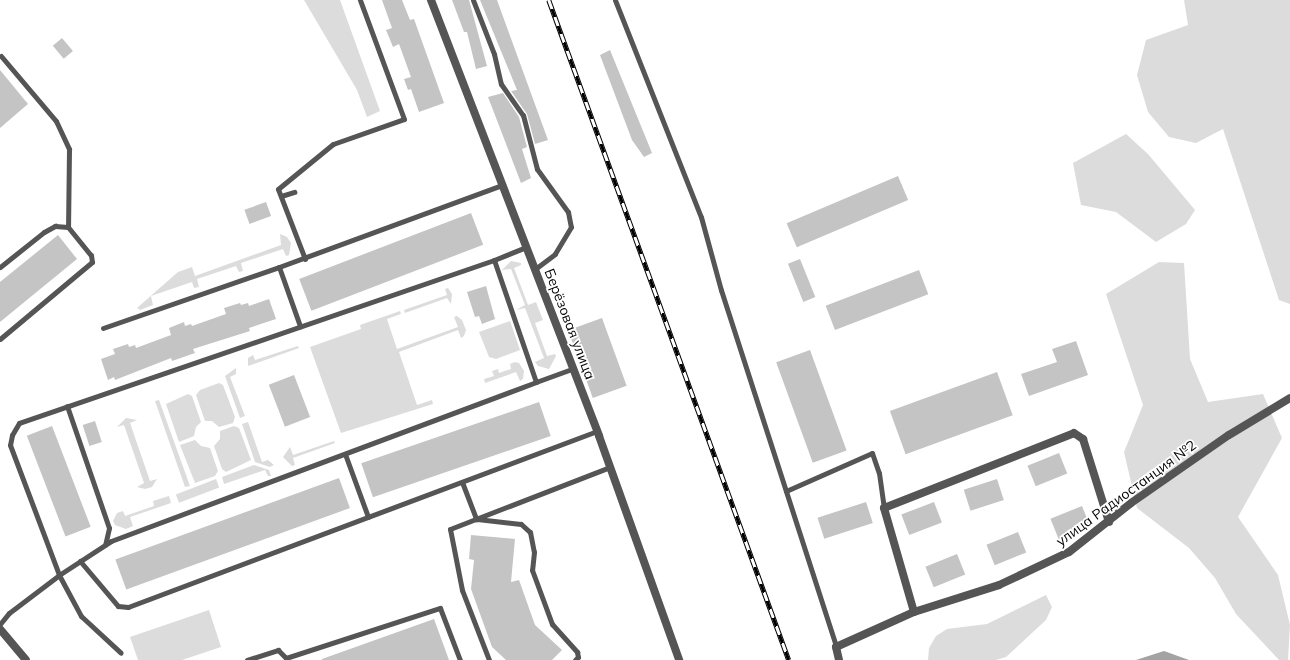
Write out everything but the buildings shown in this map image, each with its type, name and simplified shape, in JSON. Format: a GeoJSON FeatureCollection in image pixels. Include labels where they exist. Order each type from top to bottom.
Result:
{"type":"FeatureCollection","features":[{"type":"Feature","properties":{"kind":"street","name":"Берёзовая улица"},"geometry":{"type":"LineString","coordinates":[[431,0],[597,431],[678,660]]}},
{"type":"Feature","properties":{"kind":"street","name":"улица Радиостанция №2"},"geometry":{"type":"LineString","coordinates":[[836,646],[914,612],[999,585],[1069,552],[1109,522],[1131,503],[1229,435],[1290,398]]}},
{"type":"Feature","properties":{"kind":"street"},"geometry":{"type":"LineString","coordinates":[[914,612],[884,508],[1074,433],[1083,439],[1109,522]]}},
{"type":"Feature","properties":{"kind":"street"},"geometry":{"type":"LineString","coordinates":[[0,629],[26,660]]}},
{"type":"Feature","properties":{"kind":"street"},"geometry":{"type":"LineString","coordinates":[[836,646],[839,660]]}},
{"type":"Feature","properties":{"kind":"lane"},"geometry":{"type":"LineString","coordinates":[[305,259],[278,189],[333,144],[404,119],[360,0]]}},
{"type":"Feature","properties":{"kind":"lane"},"geometry":{"type":"LineString","coordinates":[[472,0],[494,54],[500,84],[523,115],[537,169],[568,212],[571,227],[555,254],[535,269]]}},
{"type":"Feature","properties":{"kind":"lane"},"geometry":{"type":"LineString","coordinates":[[615,0],[701,217],[721,290],[836,646]]}},
{"type":"Feature","properties":{"kind":"lane"},"geometry":{"type":"LineString","coordinates":[[0,339],[92,262],[91,255],[68,227],[69,148],[56,121],[1,56]]}},
{"type":"Feature","properties":{"kind":"lane"},"geometry":{"type":"LineString","coordinates":[[103,328],[305,259],[502,185]]}},
{"type":"Feature","properties":{"kind":"lane"},"geometry":{"type":"LineString","coordinates":[[281,196],[294,192]]}},
{"type":"Feature","properties":{"kind":"lane"},"geometry":{"type":"LineString","coordinates":[[0,267],[44,232],[55,226],[68,227]]}},
{"type":"Feature","properties":{"kind":"lane"},"geometry":{"type":"LineString","coordinates":[[121,653],[81,616],[59,575],[10,445],[12,435],[19,423],[494,260],[526,247]]}},
{"type":"Feature","properties":{"kind":"lane"},"geometry":{"type":"LineString","coordinates":[[494,260],[536,382]]}},
{"type":"Feature","properties":{"kind":"lane"},"geometry":{"type":"LineString","coordinates":[[280,267],[300,326]]}},
{"type":"Feature","properties":{"kind":"lane"},"geometry":{"type":"LineString","coordinates":[[0,624],[9,613],[59,575],[105,545],[572,369]]}},
{"type":"Feature","properties":{"kind":"lane"},"geometry":{"type":"LineString","coordinates":[[67,406],[109,528],[105,545]]}},
{"type":"Feature","properties":{"kind":"lane"},"geometry":{"type":"LineString","coordinates":[[80,561],[118,606],[128,607],[597,431]]}},
{"type":"Feature","properties":{"kind":"lane"},"geometry":{"type":"LineString","coordinates":[[786,492],[872,453],[879,473],[884,508]]}},
{"type":"Feature","properties":{"kind":"lane"},"geometry":{"type":"LineString","coordinates":[[345,454],[368,517]]}},
{"type":"Feature","properties":{"kind":"lane"},"geometry":{"type":"LineString","coordinates":[[488,660],[462,590],[450,529],[610,467]]}},
{"type":"Feature","properties":{"kind":"lane"},"geometry":{"type":"LineString","coordinates":[[462,482],[476,519]]}},
{"type":"Feature","properties":{"kind":"lane"},"geometry":{"type":"LineString","coordinates":[[476,519],[521,524],[530,532],[534,552],[532,570],[552,624],[577,652],[575,660]]}},
{"type":"Feature","properties":{"kind":"lane"},"geometry":{"type":"LineString","coordinates":[[247,660],[278,650],[286,658],[440,608],[460,660]]}},
{"type":"Feature","properties":{"kind":"shaded area"},"geometry":{"type":"Polygon","coordinates":[[[304,0],[340,0],[380,111],[367,117],[357,90],[304,0]]]}},
{"type":"Feature","properties":{"kind":"shaded area"},"geometry":{"type":"Polygon","coordinates":[[[1184,0],[1290,0],[1290,304],[1279,300],[1223,129],[1196,143],[1169,137],[1148,112],[1137,75],[1146,40],[1188,25],[1184,0]]]}},
{"type":"Feature","properties":{"kind":"shaded area"},"geometry":{"type":"Polygon","coordinates":[[[1126,134],[1148,154],[1195,210],[1186,224],[1156,242],[1116,212],[1081,205],[1073,163],[1126,134]]]}},
{"type":"Feature","properties":{"kind":"shaded area"},"geometry":{"type":"Polygon","coordinates":[[[280,234],[287,237],[291,243],[289,255],[286,256],[283,249],[241,263],[243,271],[239,272],[236,266],[197,279],[199,287],[194,288],[192,282],[151,296],[153,305],[140,310],[137,308],[178,272],[192,267],[195,276],[281,245],[280,234]]]}},
{"type":"Feature","properties":{"kind":"shaded area"},"geometry":{"type":"Polygon","coordinates":[[[511,261],[521,263],[521,265],[514,268],[528,305],[536,302],[543,320],[535,323],[547,356],[555,354],[556,356],[549,369],[538,366],[535,362],[544,358],[525,308],[516,310],[525,305],[511,269],[502,270],[511,261]]]}},
{"type":"Feature","properties":{"kind":"shaded area"},"geometry":{"type":"Polygon","coordinates":[[[1159,262],[1184,263],[1190,359],[1208,402],[1263,394],[1282,438],[1238,517],[1278,575],[1290,625],[1288,660],[1279,660],[1236,614],[1215,578],[1189,548],[1137,508],[1124,452],[1143,405],[1106,294],[1159,262]]]}},
{"type":"Feature","properties":{"kind":"shaded area"},"geometry":{"type":"Polygon","coordinates":[[[448,288],[452,294],[451,304],[447,298],[405,313],[404,310],[447,295],[445,289],[448,288]]]}},
{"type":"Feature","properties":{"kind":"shaded area"},"geometry":{"type":"Polygon","coordinates":[[[400,311],[401,314],[387,319],[397,349],[458,327],[454,317],[457,316],[462,320],[466,330],[464,336],[461,338],[458,330],[399,352],[417,405],[432,400],[433,404],[341,433],[310,347],[361,329],[360,325],[400,311]]]}},
{"type":"Feature","properties":{"kind":"shaded area"},"geometry":{"type":"Polygon","coordinates":[[[510,321],[520,350],[496,359],[489,357],[479,332],[510,321]]]}},
{"type":"Feature","properties":{"kind":"shaded area"},"geometry":{"type":"Polygon","coordinates":[[[298,346],[299,348],[248,366],[248,358],[253,355],[255,360],[298,346]]]}},
{"type":"Feature","properties":{"kind":"shaded area"},"geometry":{"type":"Polygon","coordinates":[[[515,362],[519,363],[524,371],[523,379],[520,381],[516,372],[485,383],[484,379],[494,376],[492,371],[498,369],[499,373],[511,369],[510,364],[515,362]]]}},
{"type":"Feature","properties":{"kind":"shaded area"},"geometry":{"type":"Polygon","coordinates":[[[236,368],[236,374],[230,377],[245,416],[240,418],[225,376],[236,368]]]}},
{"type":"Feature","properties":{"kind":"shaded area"},"geometry":{"type":"Polygon","coordinates":[[[219,383],[223,385],[235,417],[233,423],[219,427],[212,421],[205,421],[196,395],[200,390],[219,383]]]}},
{"type":"Feature","properties":{"kind":"shaded area"},"geometry":{"type":"Polygon","coordinates":[[[188,394],[192,396],[201,422],[196,427],[194,436],[179,442],[166,404],[188,394]]]}},
{"type":"Feature","properties":{"kind":"shaded area"},"geometry":{"type":"Polygon","coordinates":[[[159,400],[190,486],[185,487],[155,401],[159,400]]]}},
{"type":"Feature","properties":{"kind":"shaded area"},"geometry":{"type":"Polygon","coordinates":[[[126,418],[137,420],[130,423],[150,481],[157,479],[152,487],[145,489],[137,487],[144,483],[124,425],[117,427],[126,418]]]}},
{"type":"Feature","properties":{"kind":"shaded area"},"geometry":{"type":"Polygon","coordinates":[[[248,422],[262,462],[268,460],[274,465],[270,467],[255,462],[242,424],[248,422]]]}},
{"type":"Feature","properties":{"kind":"shaded area"},"geometry":{"type":"Polygon","coordinates":[[[234,426],[239,428],[251,460],[226,472],[222,469],[214,446],[220,439],[220,431],[234,426]]]}},
{"type":"Feature","properties":{"kind":"shaded area"},"geometry":{"type":"Polygon","coordinates":[[[195,440],[201,446],[210,448],[218,471],[215,476],[195,483],[180,445],[195,440]]]}},
{"type":"Feature","properties":{"kind":"shaded area"},"geometry":{"type":"Polygon","coordinates":[[[334,441],[335,443],[293,458],[295,465],[292,466],[283,457],[290,447],[293,455],[334,441]]]}},
{"type":"Feature","properties":{"kind":"shaded area"},"geometry":{"type":"Polygon","coordinates":[[[254,465],[269,470],[271,476],[268,476],[265,470],[224,484],[222,477],[254,465]]]}},
{"type":"Feature","properties":{"kind":"shaded area"},"geometry":{"type":"Polygon","coordinates":[[[216,479],[219,487],[179,503],[176,494],[216,479]]]}},
{"type":"Feature","properties":{"kind":"shaded area"},"geometry":{"type":"Polygon","coordinates":[[[169,496],[171,503],[130,517],[133,526],[126,529],[115,525],[113,521],[117,513],[123,511],[125,516],[154,506],[153,501],[169,496]]]}},
{"type":"Feature","properties":{"kind":"shaded area"},"geometry":{"type":"Polygon","coordinates":[[[1046,595],[1052,607],[1046,620],[1006,657],[996,660],[928,660],[929,648],[936,636],[947,629],[987,624],[1046,595]]]}},
{"type":"Feature","properties":{"kind":"shaded area"},"geometry":{"type":"Polygon","coordinates":[[[209,610],[221,647],[182,660],[138,660],[130,637],[209,610]]]}},
{"type":"Feature","properties":{"kind":"shaded area"},"geometry":{"type":"Polygon","coordinates":[[[1164,651],[1189,660],[1136,660],[1164,651]]]}},
{"type":"Feature","properties":{"kind":"railway"},"geometry":{"type":"LineString","coordinates":[[549,0],[789,660]]}}]}
